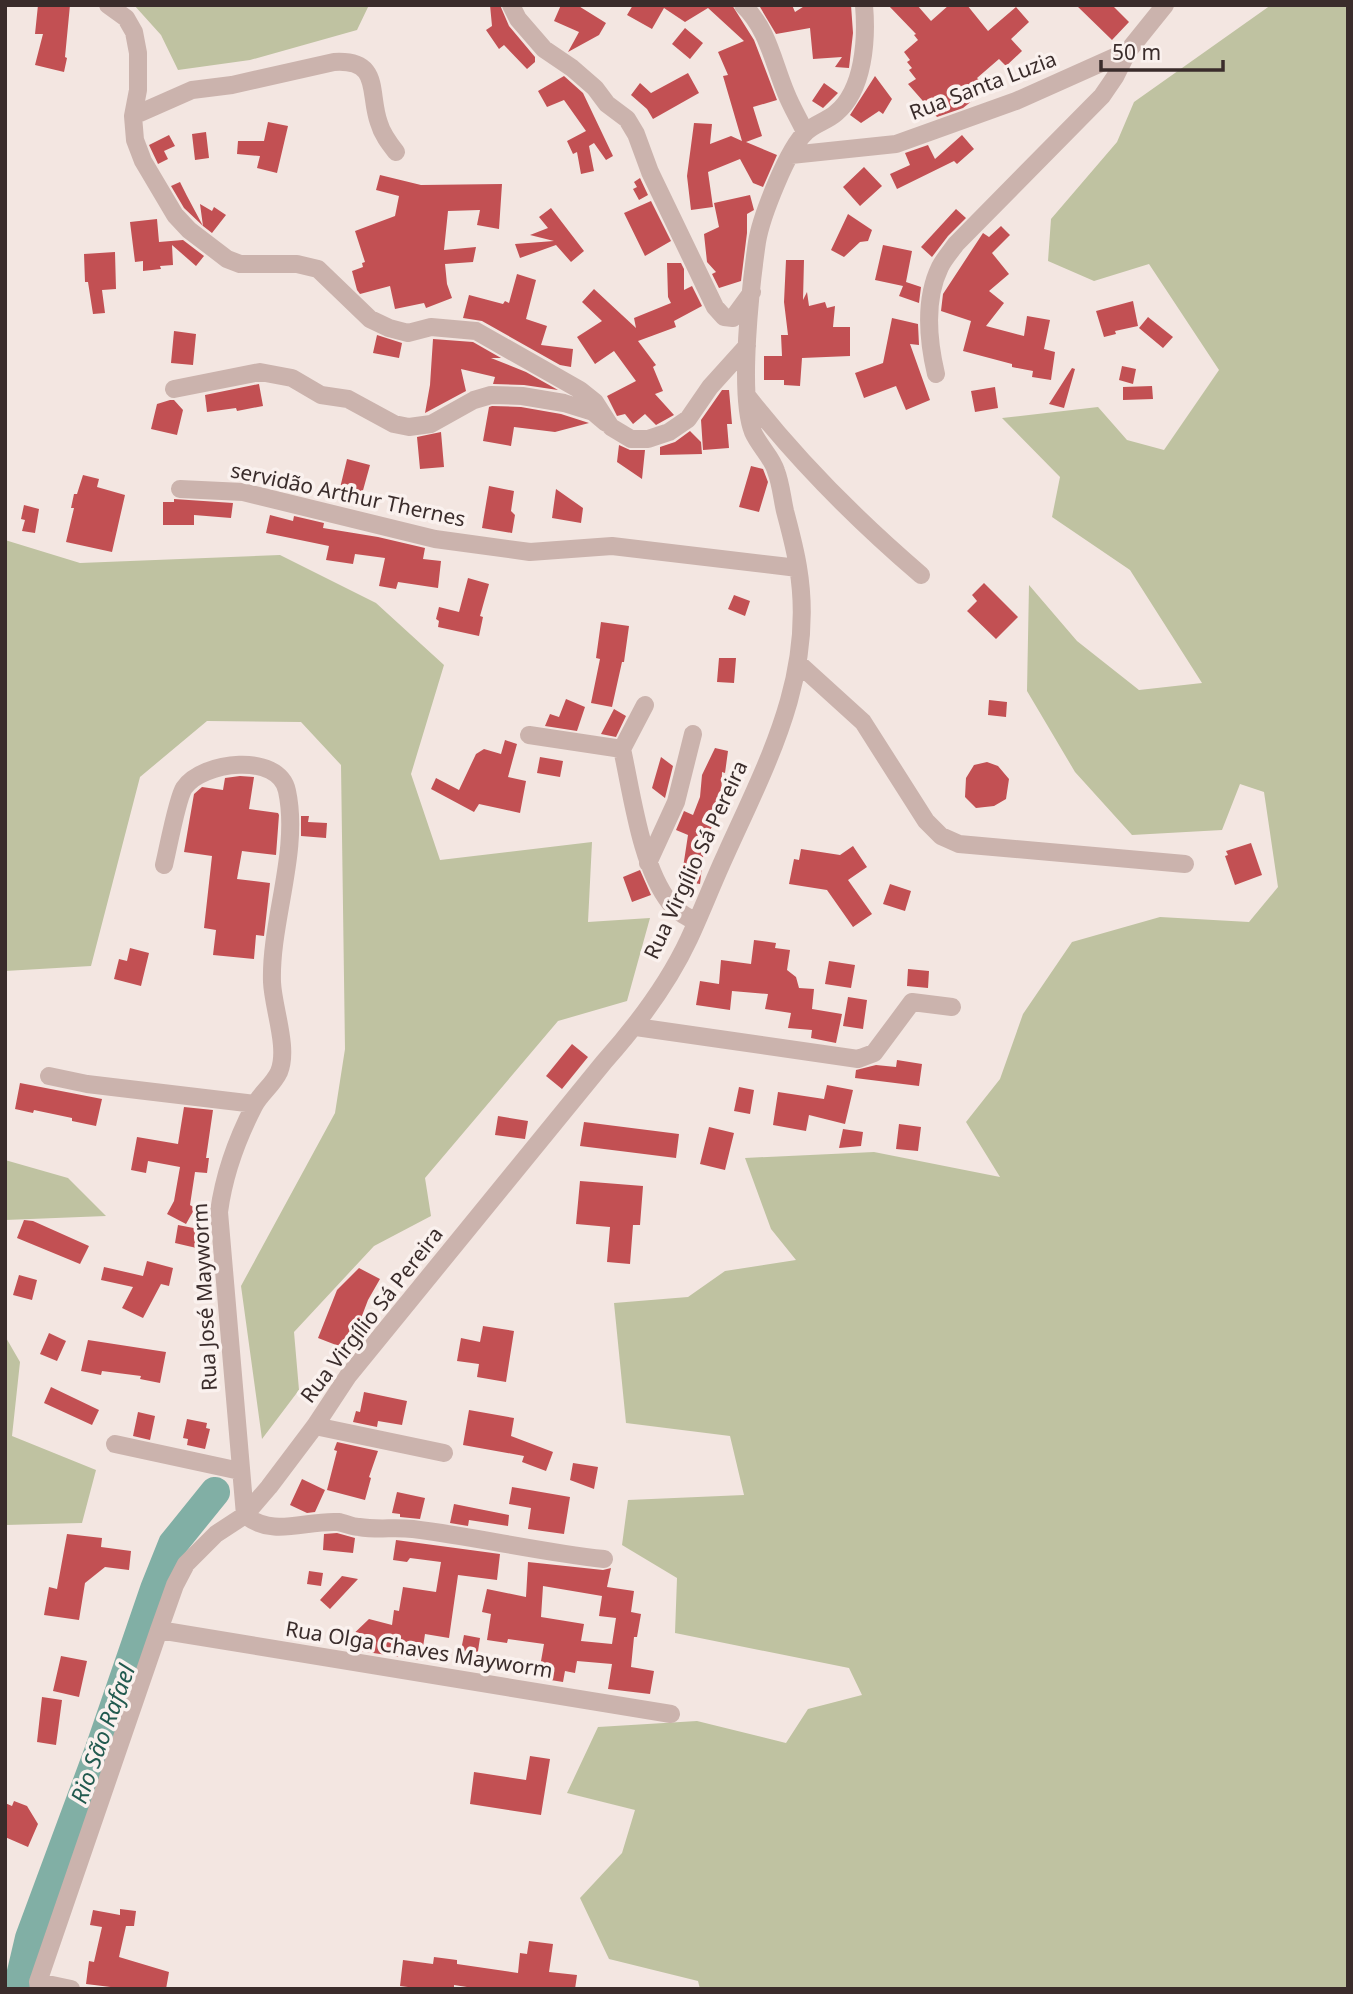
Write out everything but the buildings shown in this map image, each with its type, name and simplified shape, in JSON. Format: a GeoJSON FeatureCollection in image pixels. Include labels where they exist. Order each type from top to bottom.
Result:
{"type":"FeatureCollection","features":[{"type":"Feature","properties":{"kind":"street"},"geometry":{"type":"LineString","coordinates":[[108,5],[126,18],[134,32],[138,53],[135,140],[143,162],[175,215],[189,230],[227,259],[240,264],[297,264],[318,270],[370,319],[389,328],[408,333],[431,327],[476,331],[580,390],[595,402],[611,427]]}},
{"type":"Feature","properties":{"kind":"street"},"geometry":{"type":"LineString","coordinates":[[511,5],[517,19],[544,50],[572,68],[595,88],[607,104],[627,119],[665,204],[715,307],[723,317],[733,318],[752,291]]}},
{"type":"Feature","properties":{"kind":"street"},"geometry":{"type":"LineString","coordinates":[[743,5],[753,15],[765,36],[786,94],[805,132],[837,112],[855,86],[863,57],[868,8]]}},
{"type":"Feature","properties":{"kind":"street","name":"Rua Santa Luzia"},"geometry":{"type":"LineString","coordinates":[[791,155],[896,144],[1017,101],[1128,51],[1165,5]]}},
{"type":"Feature","properties":{"kind":"street"},"geometry":{"type":"LineString","coordinates":[[936,374],[928,333],[934,288],[940,267],[956,244],[1102,96],[1128,51]]}},
{"type":"Feature","properties":{"kind":"street"},"geometry":{"type":"LineString","coordinates":[[134,116],[192,90],[232,85],[334,62],[348,62],[367,72],[373,85],[379,123],[396,152]]}},
{"type":"Feature","properties":{"kind":"street","name":"Rua Virgílio Sá Pereira"},"geometry":{"type":"LineString","coordinates":[[38,1986],[159,1630],[175,1585],[186,1564],[216,1534],[245,1514],[270,1488],[348,1376],[604,1062],[636,1027],[688,942],[784,720],[802,641],[803,614],[798,568],[776,470],[752,431],[746,394],[747,346],[757,239],[763,217],[791,155],[805,132]]}},
{"type":"Feature","properties":{"kind":"street"},"geometry":{"type":"LineString","coordinates":[[174,389],[260,372],[292,378],[321,395],[348,399],[394,424],[409,427],[431,424],[474,400],[500,395],[564,403],[593,412],[631,439],[648,439],[669,432],[688,419],[710,387],[747,346]]}},
{"type":"Feature","properties":{"kind":"street"},"geometry":{"type":"LineString","coordinates":[[746,394],[841,502],[921,575]]}},
{"type":"Feature","properties":{"kind":"street","name":"servidão Arthur Thernes"},"geometry":{"type":"LineString","coordinates":[[180,489],[243,492],[435,539],[530,552],[612,547],[798,568]]}},
{"type":"Feature","properties":{"kind":"street"},"geometry":{"type":"LineString","coordinates":[[798,663],[863,722],[926,821],[941,835],[959,844],[1185,864]]}},
{"type":"Feature","properties":{"kind":"street"},"geometry":{"type":"LineString","coordinates":[[645,705],[622,749],[648,863],[670,903],[696,922]]}},
{"type":"Feature","properties":{"kind":"street"},"geometry":{"type":"LineString","coordinates":[[648,863],[676,802],[693,734]]}},
{"type":"Feature","properties":{"kind":"street"},"geometry":{"type":"LineString","coordinates":[[529,735],[622,749]]}},
{"type":"Feature","properties":{"kind":"street","name":"Rua José Mayworm"},"geometry":{"type":"LineString","coordinates":[[164,865],[183,790],[194,777],[216,768],[248,765],[267,767],[287,788],[290,834],[272,983],[282,1058],[278,1074],[255,1104],[230,1156],[219,1212],[245,1514]]}},
{"type":"Feature","properties":{"kind":"street"},"geometry":{"type":"LineString","coordinates":[[636,1027],[858,1059],[874,1053],[912,1002],[952,1007]]}},
{"type":"Feature","properties":{"kind":"street"},"geometry":{"type":"LineString","coordinates":[[49,1076],[87,1084],[255,1104]]}},
{"type":"Feature","properties":{"kind":"street"},"geometry":{"type":"LineString","coordinates":[[315,1426],[444,1453]]}},
{"type":"Feature","properties":{"kind":"street"},"geometry":{"type":"LineString","coordinates":[[115,1444],[240,1471]]}},
{"type":"Feature","properties":{"kind":"street"},"geometry":{"type":"LineString","coordinates":[[245,1514],[256,1523],[270,1528],[338,1522],[359,1528],[409,1528],[563,1555],[604,1559]]}},
{"type":"Feature","properties":{"kind":"street","name":"Rua Olga Chaves Mayworm"},"geometry":{"type":"LineString","coordinates":[[159,1630],[671,1714]]}},
{"type":"Feature","properties":{"kind":"street"},"geometry":{"type":"LineString","coordinates":[[38,1986],[71,1989]]}},
{"type":"Feature","properties":{"kind":"green space"},"geometry":{"type":"Polygon","coordinates":[[[134,5],[369,5],[357,30],[250,60],[178,70],[161,35],[134,5]]]}},
{"type":"Feature","properties":{"kind":"green space"},"geometry":{"type":"Polygon","coordinates":[[[1271,5],[1348,5],[1348,1989],[700,1989],[698,1981],[609,1959],[580,1898],[622,1853],[635,1810],[567,1793],[598,1727],[697,1721],[786,1743],[808,1709],[862,1695],[849,1668],[675,1633],[677,1578],[622,1545],[628,1500],[744,1495],[730,1436],[626,1423],[614,1303],[688,1297],[725,1271],[796,1260],[771,1229],[745,1158],[874,1152],[1000,1177],[966,1122],[1000,1079],[1023,1014],[1072,942],[1160,917],[1249,922],[1278,887],[1264,792],[1240,784],[1222,830],[1132,835],[1075,772],[1027,691],[1029,585],[1077,641],[1139,690],[1202,683],[1130,570],[1052,517],[1060,477],[1002,418],[1098,407],[1127,440],[1164,450],[1219,370],[1149,264],[1094,281],[1048,261],[1051,219],[1117,142],[1134,102],[1271,5]]]}},
{"type":"Feature","properties":{"kind":"green space"},"geometry":{"type":"Polygon","coordinates":[[[5,540],[80,563],[280,555],[376,603],[444,665],[411,774],[440,860],[592,842],[588,922],[650,918],[627,1001],[558,1021],[425,1178],[431,1216],[374,1246],[294,1332],[299,1390],[262,1439],[241,1286],[335,1113],[345,1049],[341,765],[301,722],[207,721],[140,777],[91,966],[5,971],[5,540]]]}},
{"type":"Feature","properties":{"kind":"green space"},"geometry":{"type":"Polygon","coordinates":[[[5,1160],[68,1178],[106,1216],[5,1220],[5,1160]]]}},
{"type":"Feature","properties":{"kind":"green space"},"geometry":{"type":"Polygon","coordinates":[[[5,1336],[20,1362],[12,1436],[96,1470],[82,1523],[5,1525],[5,1336]]]}},
{"type":"Feature","properties":{"kind":"waterway","name":"Rio São Rafael"},"geometry":{"type":"LineString","coordinates":[[18,1989],[30,1938],[99,1752],[155,1589],[173,1544],[215,1492]]}}]}
